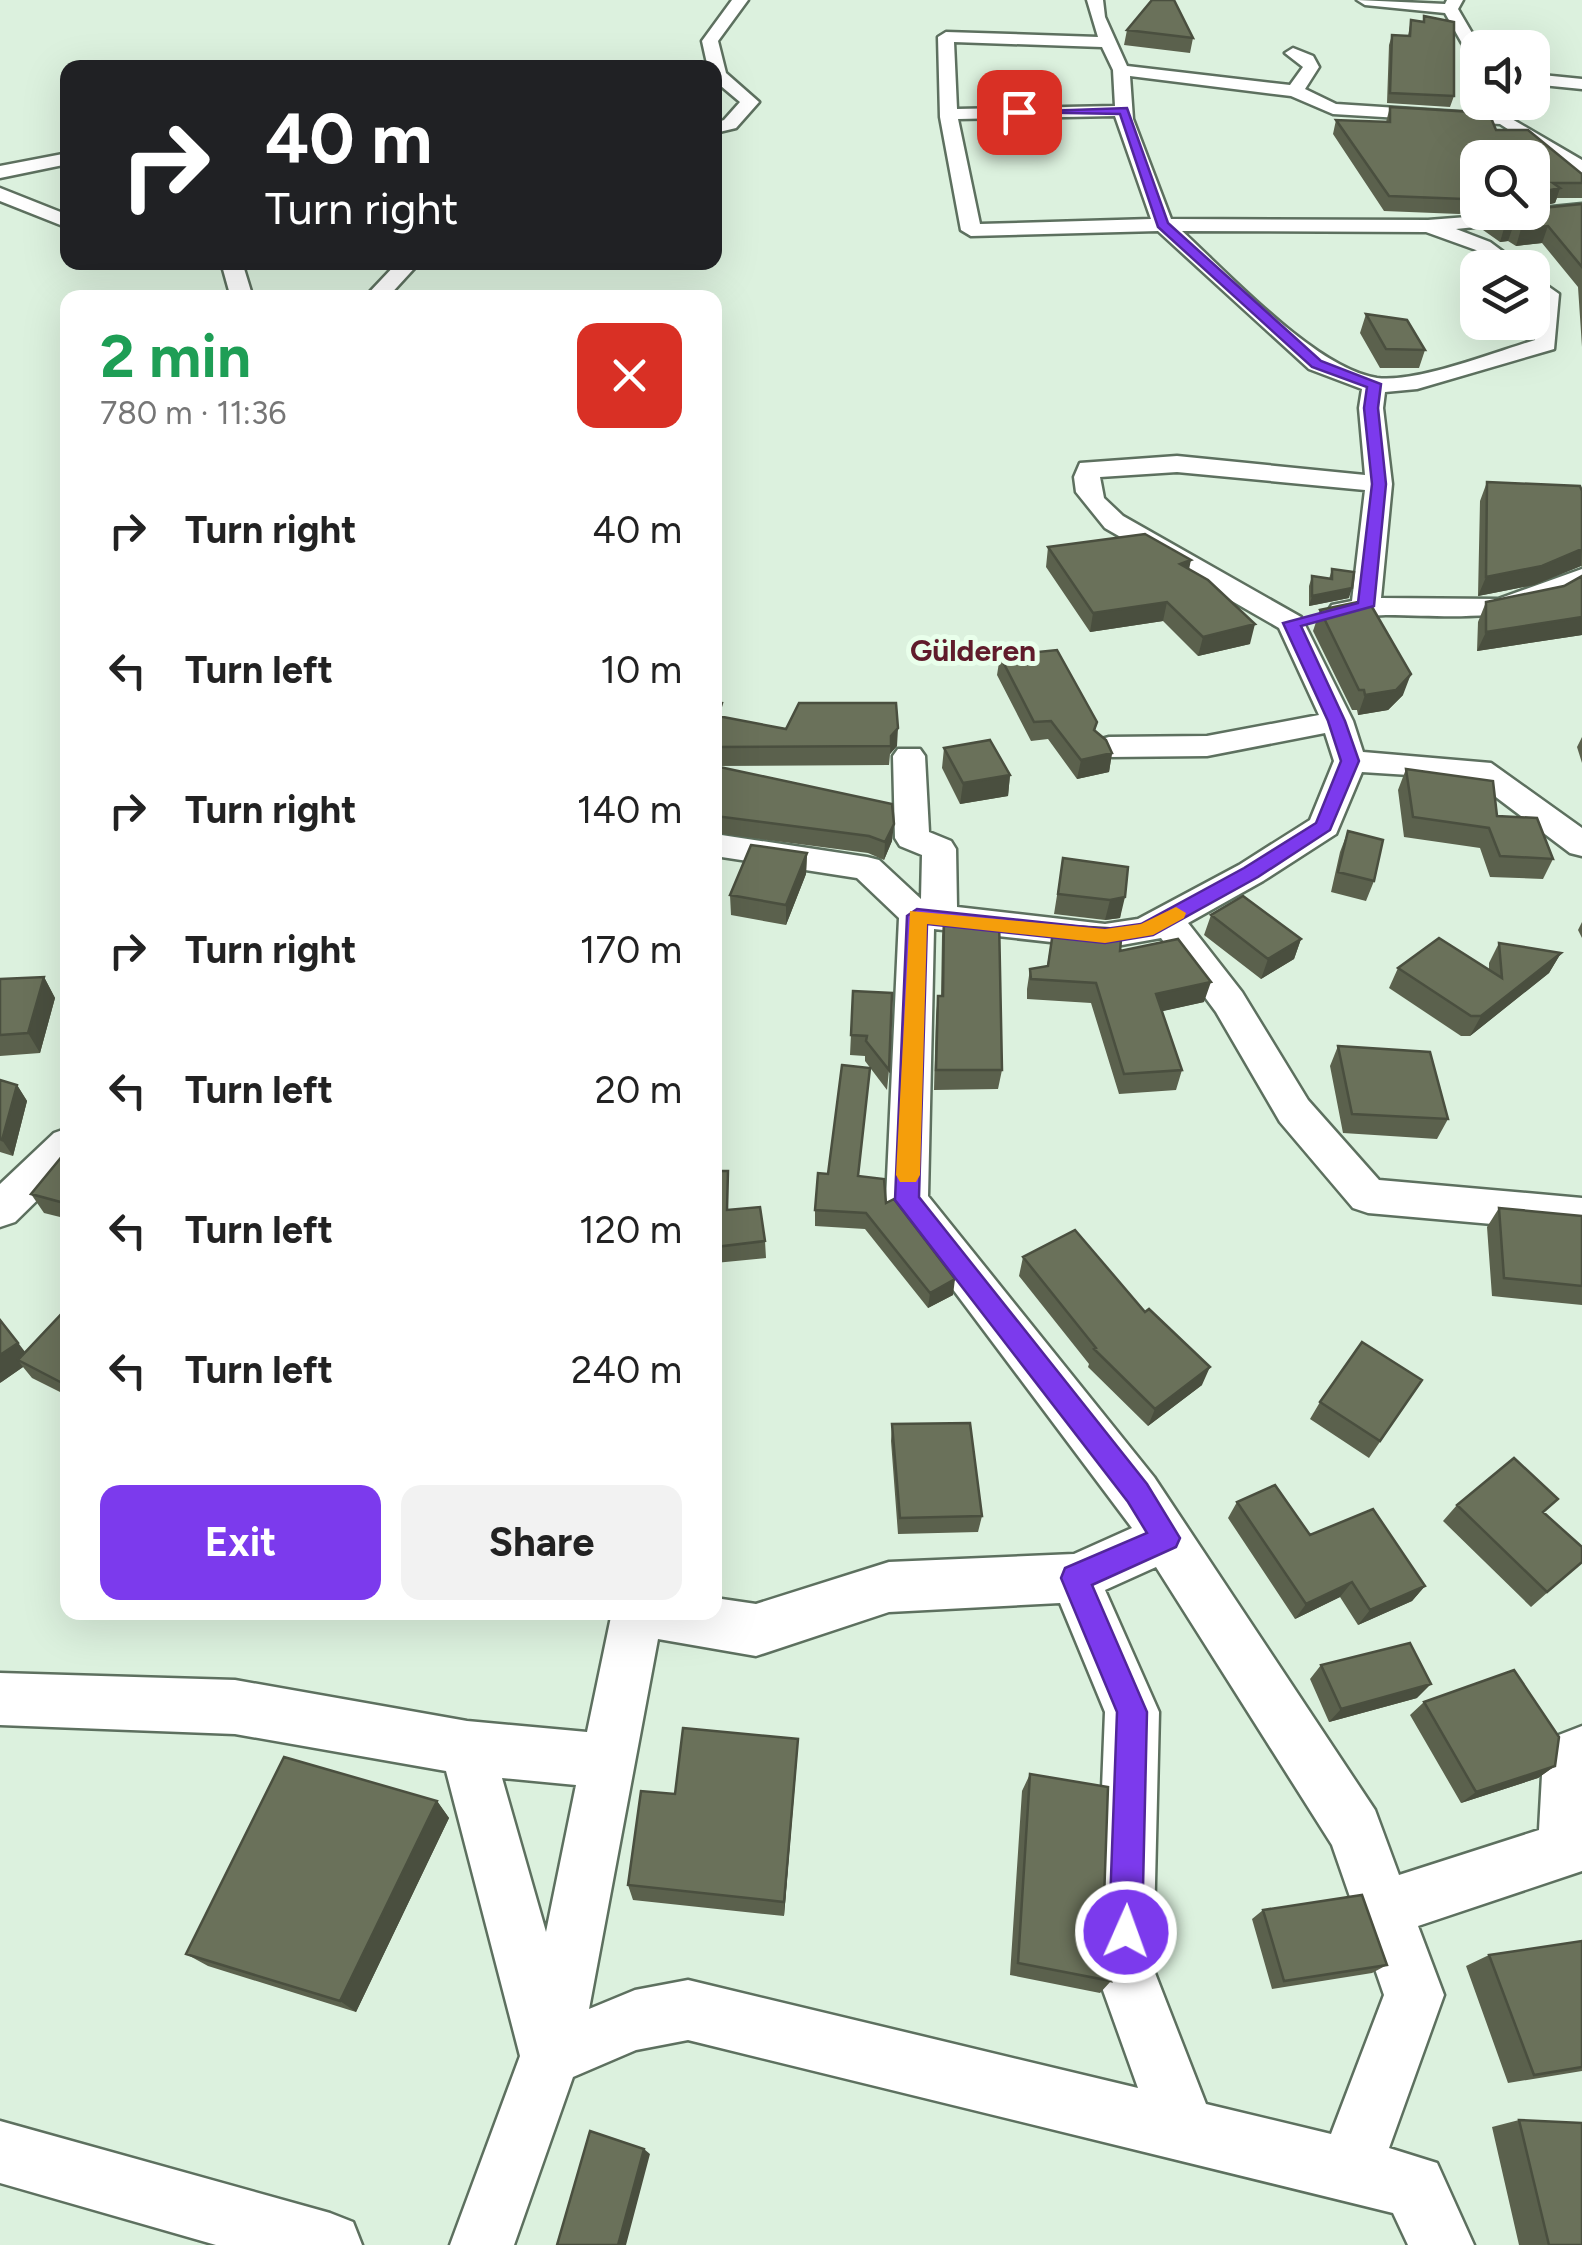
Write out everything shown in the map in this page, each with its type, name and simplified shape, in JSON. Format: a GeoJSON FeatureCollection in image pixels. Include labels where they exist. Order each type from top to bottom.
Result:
{"type":"FeatureCollection","features":[{"type":"Feature","properties":{"kind":"street"},"geometry":{"type":"LineString","coordinates":[[715,60],[710,40],[740,0]]}},
{"type":"Feature","properties":{"kind":"street"},"geometry":{"type":"LineString","coordinates":[[1095,0],[1097,17],[1120,70],[1124,110],[1162,225],[1316,364],[1374,384],[1409,384],[1546,344],[1546,340]]}},
{"type":"Feature","properties":{"kind":"street"},"geometry":{"type":"LineString","coordinates":[[1364,0],[1452,4],[1464,30]]}},
{"type":"Feature","properties":{"kind":"street"},"geometry":{"type":"LineString","coordinates":[[1108,42],[946,37],[949,114],[971,230],[1162,225],[1428,226],[1582,210]]}},
{"type":"Feature","properties":{"kind":"street"},"geometry":{"type":"LineString","coordinates":[[1293,54],[1306,59],[1311,67],[1295,91]]}},
{"type":"Feature","properties":{"kind":"street"},"geometry":{"type":"LineString","coordinates":[[1120,70],[1295,91],[1333,108],[1460,110]]}},
{"type":"Feature","properties":{"kind":"street"},"geometry":{"type":"LineString","coordinates":[[722,78],[750,102],[730,124],[722,126]]}},
{"type":"Feature","properties":{"kind":"street"},"geometry":{"type":"LineString","coordinates":[[1550,81],[1582,84]]}},
{"type":"Feature","properties":{"kind":"street"},"geometry":{"type":"LineString","coordinates":[[949,114],[1124,110]]}},
{"type":"Feature","properties":{"kind":"street"},"geometry":{"type":"LineString","coordinates":[[1507,120],[1582,168]]}},
{"type":"Feature","properties":{"kind":"street"},"geometry":{"type":"LineString","coordinates":[[0,172],[60,160]]}},
{"type":"Feature","properties":{"kind":"street"},"geometry":{"type":"LineString","coordinates":[[0,194],[60,219]]}},
{"type":"Feature","properties":{"kind":"street"},"geometry":{"type":"LineString","coordinates":[[1428,226],[1489,250]]}},
{"type":"Feature","properties":{"kind":"street"},"geometry":{"type":"LineString","coordinates":[[382,290],[402,270]]}},
{"type":"Feature","properties":{"kind":"street"},"geometry":{"type":"LineString","coordinates":[[1366,606],[1379,484],[1371,408],[1374,384]]}},
{"type":"Feature","properties":{"kind":"street"},"geometry":{"type":"LineString","coordinates":[[722,846],[867,868],[928,916],[1105,936],[1146,930],[1251,873],[1324,826],[1350,761],[1336,721],[1291,623],[1114,522],[1092,503],[1084,482],[1089,468],[1177,464],[1379,484]]}},
{"type":"Feature","properties":{"kind":"street"},"geometry":{"type":"LineString","coordinates":[[1291,623],[1366,606],[1485,609],[1525,600],[1582,578]]}},
{"type":"Feature","properties":{"kind":"street"},"geometry":{"type":"LineString","coordinates":[[1525,600],[1567,615]]}},
{"type":"Feature","properties":{"kind":"street"},"geometry":{"type":"LineString","coordinates":[[1109,747],[1208,746],[1336,721]]}},
{"type":"Feature","properties":{"kind":"street"},"geometry":{"type":"LineString","coordinates":[[908,756],[912,838],[939,849],[928,916],[907,1200],[1138,1493],[1354,1830],[1414,1996],[1349,2171]]}},
{"type":"Feature","properties":{"kind":"street"},"geometry":{"type":"LineString","coordinates":[[1350,761],[1480,770],[1565,819],[1582,845]]}},
{"type":"Feature","properties":{"kind":"street"},"geometry":{"type":"LineString","coordinates":[[1166,919],[1229,1002],[1294,1112],[1368,1196],[1582,1215]]}},
{"type":"Feature","properties":{"kind":"street"},"geometry":{"type":"LineString","coordinates":[[0,1210],[60,1152]]}},
{"type":"Feature","properties":{"kind":"street"},"geometry":{"type":"LineString","coordinates":[[695,1620],[756,1630],[889,1587],[1075,1578],[1166,1538]]}},
{"type":"Feature","properties":{"kind":"street"},"geometry":{"type":"LineString","coordinates":[[1075,1578],[1132,1712],[1124,1968],[1185,2132]]}},
{"type":"Feature","properties":{"kind":"street"},"geometry":{"type":"LineString","coordinates":[[482,2245],[550,2056],[636,1620]]}},
{"type":"Feature","properties":{"kind":"street"},"geometry":{"type":"LineString","coordinates":[[0,1700],[235,1707],[467,1748],[608,1760]]}},
{"type":"Feature","properties":{"kind":"street"},"geometry":{"type":"LineString","coordinates":[[467,1748],[550,2056]]}},
{"type":"Feature","properties":{"kind":"street"},"geometry":{"type":"LineString","coordinates":[[1382,1909],[1566,1850],[1570,1757],[1582,1753]]}},
{"type":"Feature","properties":{"kind":"street"},"geometry":{"type":"LineString","coordinates":[[550,2056],[636,2020],[688,2010],[1414,2186],[1442,2245]]}},
{"type":"Feature","properties":{"kind":"street"},"geometry":{"type":"LineString","coordinates":[[0,2152],[330,2245]]}},
{"type":"Feature","properties":{"kind":"building"},"geometry":{"type":"Polygon","coordinates":[[[1152,0],[1174,0],[1193,38],[1127,30],[1152,0]]]}},
{"type":"Feature","properties":{"kind":"building"},"geometry":{"type":"Polygon","coordinates":[[[1424,16],[1454,22],[1454,96],[1390,93],[1392,35],[1410,36],[1411,20],[1424,22],[1424,16]]]}},
{"type":"Feature","properties":{"kind":"building"},"geometry":{"type":"Polygon","coordinates":[[[1390,107],[1460,111],[1460,120],[1492,120],[1496,130],[1528,130],[1540,140],[1460,140],[1460,199],[1389,196],[1336,120],[1390,122],[1390,107]]]}},
{"type":"Feature","properties":{"kind":"building"},"geometry":{"type":"Polygon","coordinates":[[[1550,148],[1582,174],[1582,183],[1553,183],[1560,188],[1550,190],[1550,148]]]}},
{"type":"Feature","properties":{"kind":"building"},"geometry":{"type":"Polygon","coordinates":[[[1582,204],[1582,267],[1550,228],[1550,207],[1582,204]]]}},
{"type":"Feature","properties":{"kind":"building"},"geometry":{"type":"Polygon","coordinates":[[[1366,314],[1407,320],[1425,350],[1386,349],[1366,314]]]}},
{"type":"Feature","properties":{"kind":"building"},"geometry":{"type":"Polygon","coordinates":[[[1487,482],[1580,486],[1582,549],[1542,566],[1486,577],[1487,482]]]}},
{"type":"Feature","properties":{"kind":"building"},"geometry":{"type":"Polygon","coordinates":[[[1145,534],[1191,560],[1180,564],[1208,580],[1255,624],[1203,637],[1167,602],[1093,613],[1048,547],[1145,534]]]}},
{"type":"Feature","properties":{"kind":"building"},"geometry":{"type":"Polygon","coordinates":[[[1332,569],[1354,572],[1352,588],[1312,596],[1312,576],[1332,579],[1332,569]]]}},
{"type":"Feature","properties":{"kind":"building"},"geometry":{"type":"Polygon","coordinates":[[[1582,576],[1582,617],[1486,632],[1486,602],[1564,586],[1582,576]]]}},
{"type":"Feature","properties":{"kind":"building"},"geometry":{"type":"Polygon","coordinates":[[[1368,600],[1411,674],[1396,690],[1365,695],[1320,610],[1368,600]]]}},
{"type":"Feature","properties":{"kind":"building"},"geometry":{"type":"Polygon","coordinates":[[[1057,650],[1097,722],[1094,730],[1106,740],[1112,753],[1081,760],[1051,721],[1034,722],[1000,656],[1057,650]]]}},
{"type":"Feature","properties":{"kind":"building"},"geometry":{"type":"Polygon","coordinates":[[[799,703],[896,703],[898,728],[891,736],[891,746],[722,747],[722,717],[786,729],[799,703]]]}},
{"type":"Feature","properties":{"kind":"building"},"geometry":{"type":"Polygon","coordinates":[[[990,740],[1010,775],[963,783],[944,748],[990,740]]]}},
{"type":"Feature","properties":{"kind":"building"},"geometry":{"type":"Polygon","coordinates":[[[722,768],[892,804],[894,824],[885,842],[869,836],[722,817],[722,768]]]}},
{"type":"Feature","properties":{"kind":"building"},"geometry":{"type":"Polygon","coordinates":[[[1406,769],[1493,781],[1497,816],[1537,818],[1553,859],[1500,856],[1489,828],[1413,817],[1406,769]]]}},
{"type":"Feature","properties":{"kind":"building"},"geometry":{"type":"Polygon","coordinates":[[[1348,831],[1383,840],[1374,881],[1338,872],[1348,831]]]}},
{"type":"Feature","properties":{"kind":"building"},"geometry":{"type":"Polygon","coordinates":[[[751,845],[807,853],[786,905],[730,895],[751,845]]]}},
{"type":"Feature","properties":{"kind":"building"},"geometry":{"type":"Polygon","coordinates":[[[1063,858],[1128,867],[1125,897],[1110,900],[1058,894],[1063,858]]]}},
{"type":"Feature","properties":{"kind":"building"},"geometry":{"type":"Polygon","coordinates":[[[1243,896],[1301,939],[1268,959],[1211,915],[1243,896]]]}},
{"type":"Feature","properties":{"kind":"building"},"geometry":{"type":"Polygon","coordinates":[[[944,915],[999,919],[1002,1070],[936,1070],[938,996],[943,996],[944,915]]]}},
{"type":"Feature","properties":{"kind":"building"},"geometry":{"type":"Polygon","coordinates":[[[1054,925],[1122,929],[1120,951],[1178,939],[1211,982],[1156,994],[1182,1070],[1124,1074],[1096,983],[1031,979],[1030,969],[1048,966],[1054,925]]]}},
{"type":"Feature","properties":{"kind":"building"},"geometry":{"type":"Polygon","coordinates":[[[1439,938],[1502,978],[1499,943],[1561,953],[1481,1016],[1471,1016],[1398,968],[1439,938]]]}},
{"type":"Feature","properties":{"kind":"building"},"geometry":{"type":"Polygon","coordinates":[[[44,977],[28,1033],[0,1035],[0,979],[44,977]]]}},
{"type":"Feature","properties":{"kind":"building"},"geometry":{"type":"Polygon","coordinates":[[[853,991],[892,993],[889,1070],[866,1041],[867,1036],[851,1035],[853,991]]]}},
{"type":"Feature","properties":{"kind":"building"},"geometry":{"type":"Polygon","coordinates":[[[1338,1046],[1430,1052],[1448,1119],[1352,1114],[1338,1046]]]}},
{"type":"Feature","properties":{"kind":"building"},"geometry":{"type":"Polygon","coordinates":[[[842,1065],[870,1068],[858,1176],[884,1179],[886,1203],[894,1199],[955,1279],[930,1293],[866,1213],[815,1210],[818,1173],[828,1174],[842,1065]]]}},
{"type":"Feature","properties":{"kind":"building"},"geometry":{"type":"Polygon","coordinates":[[[0,1080],[17,1085],[2,1140],[0,1139],[0,1080]]]}},
{"type":"Feature","properties":{"kind":"building"},"geometry":{"type":"Polygon","coordinates":[[[60,1159],[60,1202],[31,1194],[60,1159]]]}},
{"type":"Feature","properties":{"kind":"building"},"geometry":{"type":"Polygon","coordinates":[[[722,1171],[728,1171],[727,1210],[760,1207],[765,1241],[722,1246],[722,1171]]]}},
{"type":"Feature","properties":{"kind":"building"},"geometry":{"type":"Polygon","coordinates":[[[1499,1208],[1582,1216],[1582,1286],[1504,1278],[1499,1208]]]}},
{"type":"Feature","properties":{"kind":"building"},"geometry":{"type":"Polygon","coordinates":[[[1075,1230],[1145,1312],[1149,1309],[1210,1367],[1155,1409],[1094,1349],[1023,1257],[1075,1230]]]}},
{"type":"Feature","properties":{"kind":"building"},"geometry":{"type":"Polygon","coordinates":[[[60,1315],[60,1382],[18,1360],[60,1315]]]}},
{"type":"Feature","properties":{"kind":"building"},"geometry":{"type":"Polygon","coordinates":[[[0,1320],[18,1343],[0,1355],[0,1320]]]}},
{"type":"Feature","properties":{"kind":"building"},"geometry":{"type":"Polygon","coordinates":[[[1362,1342],[1422,1380],[1380,1441],[1320,1402],[1362,1342]]]}},
{"type":"Feature","properties":{"kind":"building"},"geometry":{"type":"Polygon","coordinates":[[[970,1423],[982,1516],[900,1518],[892,1424],[970,1423]]]}},
{"type":"Feature","properties":{"kind":"building"},"geometry":{"type":"Polygon","coordinates":[[[1514,1458],[1558,1499],[1543,1512],[1582,1547],[1582,1562],[1547,1592],[1457,1505],[1514,1458]]]}},
{"type":"Feature","properties":{"kind":"building"},"geometry":{"type":"Polygon","coordinates":[[[1275,1485],[1310,1535],[1373,1509],[1425,1586],[1370,1610],[1352,1582],[1306,1604],[1237,1502],[1275,1485]]]}},
{"type":"Feature","properties":{"kind":"building"},"geometry":{"type":"Polygon","coordinates":[[[1410,1643],[1431,1684],[1341,1709],[1321,1665],[1410,1643]]]}},
{"type":"Feature","properties":{"kind":"building"},"geometry":{"type":"Polygon","coordinates":[[[1514,1670],[1559,1737],[1555,1766],[1476,1792],[1424,1702],[1514,1670]]]}},
{"type":"Feature","properties":{"kind":"building"},"geometry":{"type":"Polygon","coordinates":[[[683,1728],[798,1739],[784,1902],[628,1885],[641,1791],[675,1794],[683,1728]]]}},
{"type":"Feature","properties":{"kind":"building"},"geometry":{"type":"Polygon","coordinates":[[[284,1757],[437,1801],[340,2001],[186,1954],[284,1757]]]}},
{"type":"Feature","properties":{"kind":"building"},"geometry":{"type":"Polygon","coordinates":[[[1030,1774],[1108,1787],[1102,1956],[1111,1981],[1018,1963],[1030,1774]]]}},
{"type":"Feature","properties":{"kind":"building"},"geometry":{"type":"Polygon","coordinates":[[[1362,1895],[1387,1965],[1284,1981],[1263,1910],[1362,1895]]]}},
{"type":"Feature","properties":{"kind":"building"},"geometry":{"type":"Polygon","coordinates":[[[1582,1941],[1582,2067],[1534,2075],[1489,1955],[1582,1941]]]}},
{"type":"Feature","properties":{"kind":"building"},"geometry":{"type":"Polygon","coordinates":[[[1519,2120],[1582,2123],[1582,2245],[1549,2245],[1519,2120]]]}},
{"type":"Feature","properties":{"kind":"building"},"geometry":{"type":"Polygon","coordinates":[[[590,2131],[644,2149],[618,2245],[557,2245],[590,2131]]]}},
{"type":"Feature","properties":{"kind":"slow traffic"},"geometry":{"type":"LineString","coordinates":[[908,1175],[917,916],[1105,936],[1146,930],[1176,913]]}},
{"type":"Feature","properties":{"kind":"district","name":"Gülderen"},"geometry":{"type":"Point","coordinates":[973,650]}},
{"type":"Feature","properties":{"kind":"route"},"geometry":{"type":"LineString","coordinates":[[1019,112],[1124,110],[1124,120],[1162,225],[1316,364],[1374,384],[1371,408],[1379,484],[1366,606],[1291,623],[1350,761],[1324,826],[1251,873],[1146,930],[1105,936],[917,916],[907,1200],[1138,1493],[1166,1538],[1075,1578],[1132,1712],[1126,1932]]}}]}
